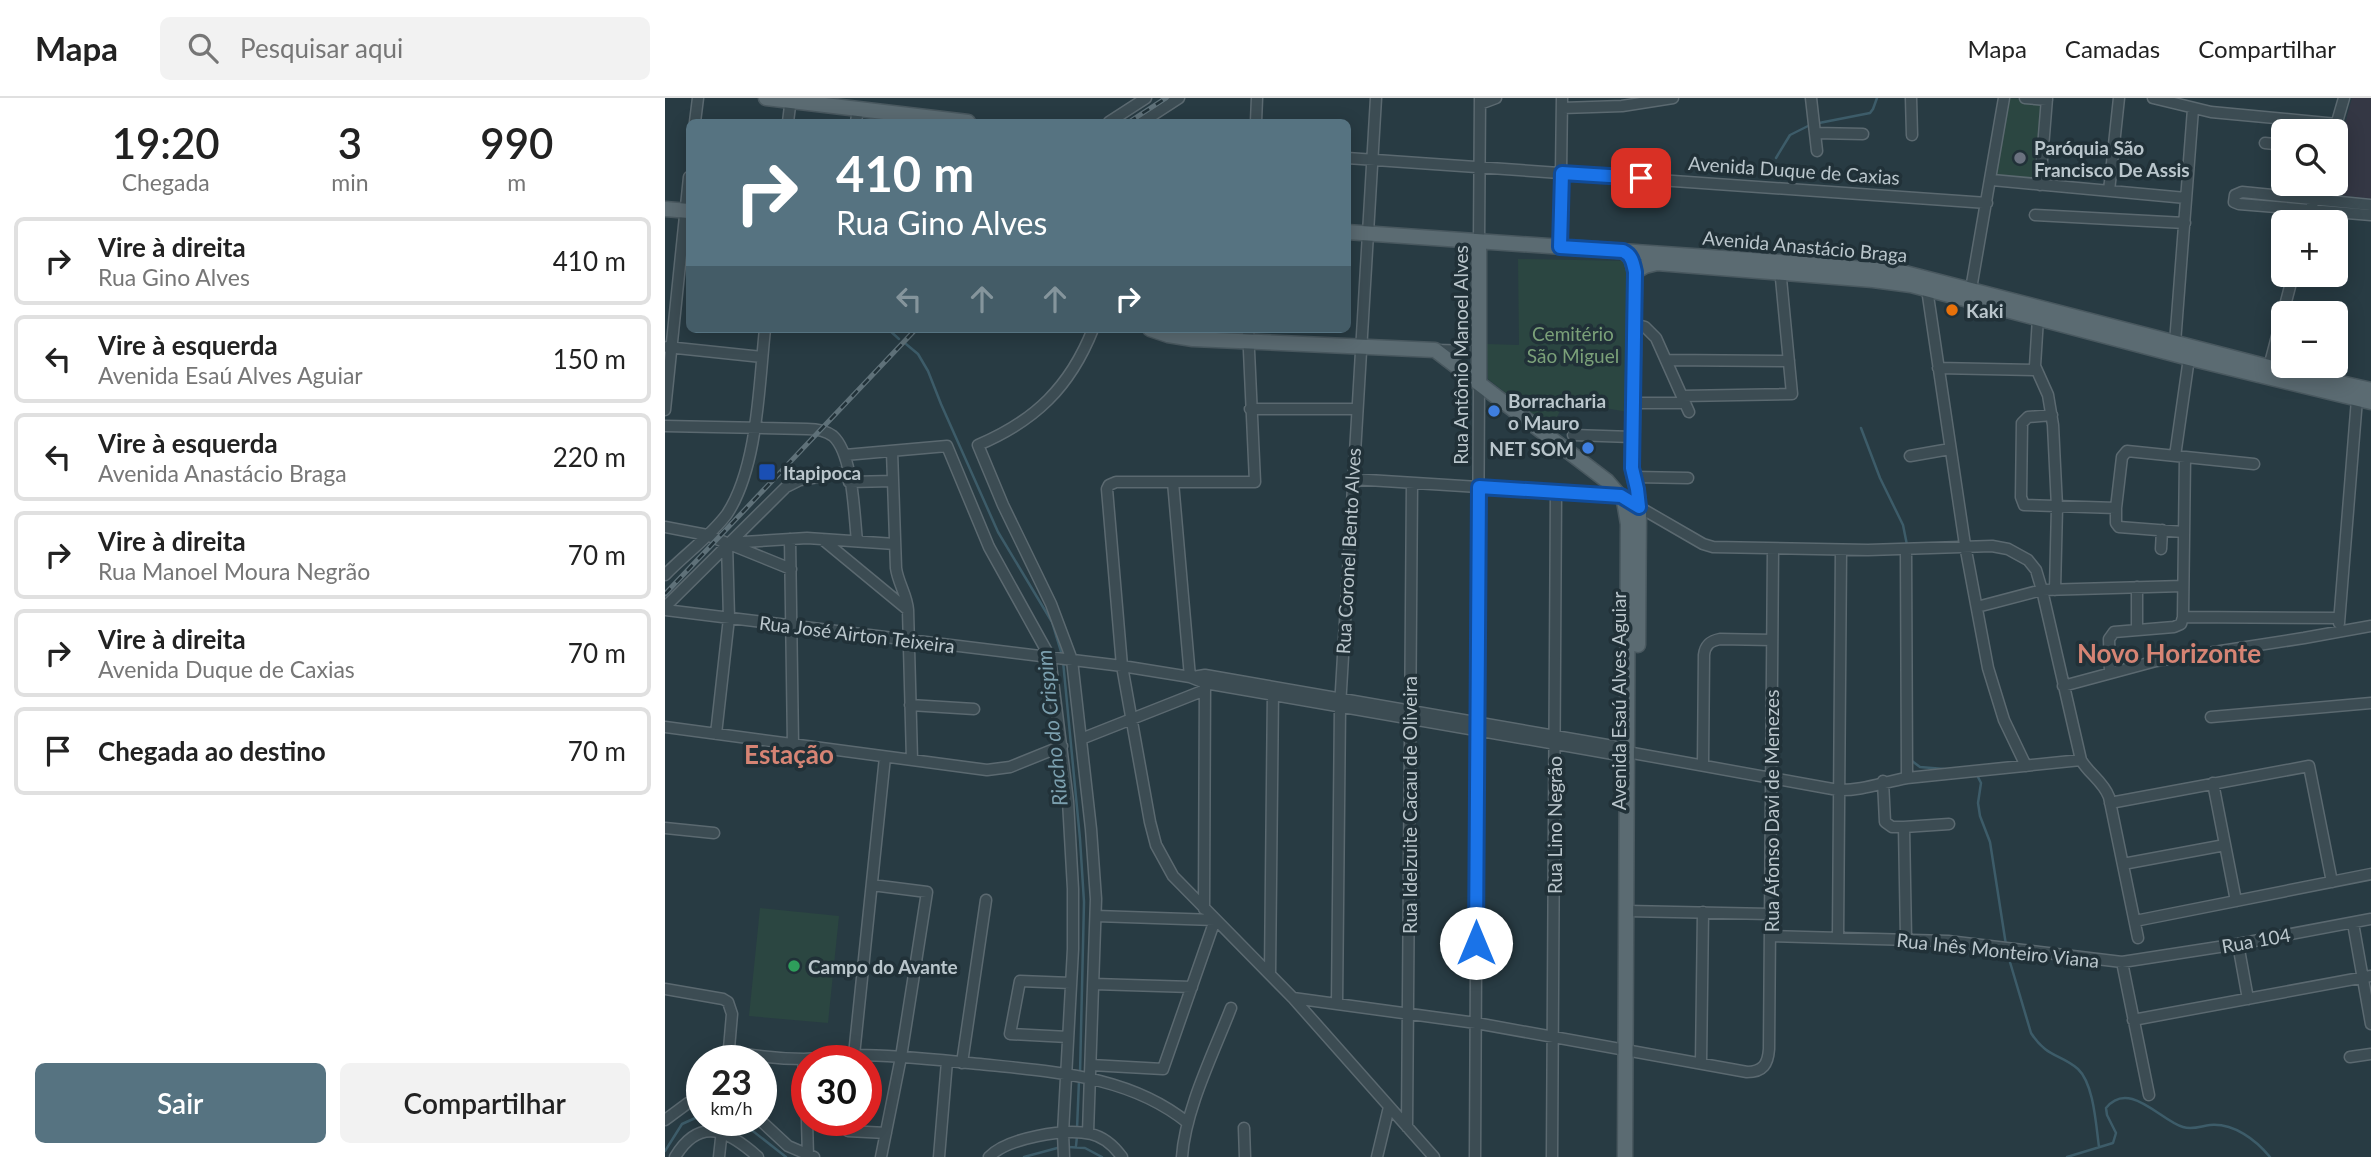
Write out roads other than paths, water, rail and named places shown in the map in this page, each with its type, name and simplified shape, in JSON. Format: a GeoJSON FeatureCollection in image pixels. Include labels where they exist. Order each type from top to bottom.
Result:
{"type":"FeatureCollection","features":[{"type":"Feature","properties":{"kind":"main road"},"geometry":{"type":"LineString","coordinates":[[766,98],[791,99],[857,116],[912,119]]}},
{"type":"Feature","properties":{"kind":"main road"},"geometry":{"type":"LineString","coordinates":[[665,209],[686,211]]}},
{"type":"Feature","properties":{"kind":"main road","name":"Avenida Anastácio Braga"},"geometry":{"type":"LineString","coordinates":[[1351,232],[1623,251],[1861,274],[1901,272],[2269,368],[2371,390]]}},
{"type":"Feature","properties":{"kind":"main road","name":"Rua Antônio Manoel Alves"},"geometry":{"type":"LineString","coordinates":[[1479,242],[1479,383]]}},
{"type":"Feature","properties":{"kind":"main road"},"geometry":{"type":"LineString","coordinates":[[1623,251],[1631,258],[1635,272]]}},
{"type":"Feature","properties":{"kind":"main road","name":"Avenida Anastácio Braga"},"geometry":{"type":"LineString","coordinates":[[1635,272],[1657,263],[1780,267]]}},
{"type":"Feature","properties":{"kind":"main road","name":"Avenida Esaú Alves Aguiar"},"geometry":{"type":"LineString","coordinates":[[1635,272],[1632,437],[1633,472],[1639,507],[1633,630],[1631,911],[1631,1050],[1635,1157]]}},
{"type":"Feature","properties":{"kind":"main road","name":"Avenida Anastácio Braga"},"geometry":{"type":"LineString","coordinates":[[1861,274],[2364,401]]}},
{"type":"Feature","properties":{"kind":"main road"},"geometry":{"type":"LineString","coordinates":[[1162,333],[1193,340],[1247,336],[1360,347],[1435,350],[1607,481],[1621,496],[1639,507]]}},
{"type":"Feature","properties":{"kind":"main road"},"geometry":{"type":"LineString","coordinates":[[1607,481],[1626,478],[1633,472]]}},
{"type":"Feature","properties":{"kind":"main road","name":"Avenida Esaú Alves Aguiar"},"geometry":{"type":"LineString","coordinates":[[1621,496],[1628,517],[1633,630]]}},
{"type":"Feature","properties":{"kind":"main road","name":"Avenida Esaú Alves Aguiar"},"geometry":{"type":"LineString","coordinates":[[1625,1157],[1631,1050]]}},
{"type":"Feature","properties":{"kind":"street"},"geometry":{"type":"LineString","coordinates":[[695,119],[698,98]]}},
{"type":"Feature","properties":{"kind":"street"},"geometry":{"type":"LineString","coordinates":[[1114,119],[1146,98]]}},
{"type":"Feature","properties":{"kind":"street"},"geometry":{"type":"LineString","coordinates":[[1147,119],[1179,98]]}},
{"type":"Feature","properties":{"kind":"street"},"geometry":{"type":"LineString","coordinates":[[1256,119],[1257,98]]}},
{"type":"Feature","properties":{"kind":"street","name":"Rua Coronel Bento Alves"},"geometry":{"type":"LineString","coordinates":[[1337,1004],[1340,703],[1376,98]]}},
{"type":"Feature","properties":{"kind":"street"},"geometry":{"type":"LineString","coordinates":[[1480,101],[1496,98]]}},
{"type":"Feature","properties":{"kind":"street"},"geometry":{"type":"LineString","coordinates":[[1560,247],[1562,103],[1622,106],[1673,98]]}},
{"type":"Feature","properties":{"kind":"street"},"geometry":{"type":"LineString","coordinates":[[1811,98],[1817,151]]}},
{"type":"Feature","properties":{"kind":"street"},"geometry":{"type":"LineString","coordinates":[[1911,98],[1912,135]]}},
{"type":"Feature","properties":{"kind":"street"},"geometry":{"type":"LineString","coordinates":[[1971,289],[2004,98]]}},
{"type":"Feature","properties":{"kind":"street"},"geometry":{"type":"LineString","coordinates":[[2025,98],[2047,99],[2040,185]]}},
{"type":"Feature","properties":{"kind":"street"},"geometry":{"type":"LineString","coordinates":[[2109,191],[2119,98]]}},
{"type":"Feature","properties":{"kind":"street"},"geometry":{"type":"LineString","coordinates":[[2153,98],[2193,109],[2271,119]]}},
{"type":"Feature","properties":{"kind":"street"},"geometry":{"type":"LineString","coordinates":[[2338,119],[2344,98]]}},
{"type":"Feature","properties":{"kind":"street"},"geometry":{"type":"LineString","coordinates":[[789,119],[791,99]]}},
{"type":"Feature","properties":{"kind":"street","name":"Rua Antônio Manoel Alves"},"geometry":{"type":"LineString","coordinates":[[1479,242],[1480,101]]}},
{"type":"Feature","properties":{"kind":"street"},"geometry":{"type":"LineString","coordinates":[[2175,343],[2193,109]]}},
{"type":"Feature","properties":{"kind":"street"},"geometry":{"type":"LineString","coordinates":[[1816,133],[1863,134]]}},
{"type":"Feature","properties":{"kind":"street"},"geometry":{"type":"LineString","coordinates":[[2265,143],[2271,144]]}},
{"type":"Feature","properties":{"kind":"street","name":"Avenida Duque de Caxias"},"geometry":{"type":"LineString","coordinates":[[1351,158],[1987,203]]}},
{"type":"Feature","properties":{"kind":"street"},"geometry":{"type":"LineString","coordinates":[[1991,180],[2186,198]]}},
{"type":"Feature","properties":{"kind":"street"},"geometry":{"type":"LineString","coordinates":[[2317,196],[2316,200],[2309,210],[2239,204],[2234,199],[2235,195],[2242,192],[2316,200],[2371,205]]}},
{"type":"Feature","properties":{"kind":"street"},"geometry":{"type":"LineString","coordinates":[[2348,213],[2371,215]]}},
{"type":"Feature","properties":{"kind":"street"},"geometry":{"type":"LineString","coordinates":[[2035,215],[2185,223]]}},
{"type":"Feature","properties":{"kind":"street"},"geometry":{"type":"LineString","coordinates":[[665,410],[668,347],[686,225]]}},
{"type":"Feature","properties":{"kind":"street"},"geometry":{"type":"LineString","coordinates":[[1633,403],[1685,404],[1792,394],[1780,267]]}},
{"type":"Feature","properties":{"kind":"street"},"geometry":{"type":"LineString","coordinates":[[2269,368],[2290,287]]}},
{"type":"Feature","properties":{"kind":"street"},"geometry":{"type":"LineString","coordinates":[[1927,289],[1965,545],[1989,668],[1999,706],[2025,766]]}},
{"type":"Feature","properties":{"kind":"street"},"geometry":{"type":"LineString","coordinates":[[2038,318],[2034,354],[2036,370],[2047,394],[2052,415],[2057,507],[2055,590]]}},
{"type":"Feature","properties":{"kind":"street"},"geometry":{"type":"LineString","coordinates":[[1634,324],[1653,333],[1685,404]]}},
{"type":"Feature","properties":{"kind":"street"},"geometry":{"type":"LineString","coordinates":[[665,575],[727,513],[739,489],[746,468],[753,427],[765,333]]}},
{"type":"Feature","properties":{"kind":"street"},"geometry":{"type":"LineString","coordinates":[[1064,1157],[1076,1133],[1090,1078],[1096,916],[1091,829],[1072,660],[1055,613],[1003,505],[978,445],[1020,424],[1054,394],[1070,375],[1091,333]]}},
{"type":"Feature","properties":{"kind":"street"},"geometry":{"type":"LineString","coordinates":[[1247,336],[1255,482],[1116,482],[1109,485],[1107,491],[1122,666],[1150,822],[1156,845],[1165,866],[1173,876],[1293,998],[1434,1157]]}},
{"type":"Feature","properties":{"kind":"street"},"geometry":{"type":"LineString","coordinates":[[668,347],[762,357]]}},
{"type":"Feature","properties":{"kind":"street"},"geometry":{"type":"LineString","coordinates":[[1435,350],[1479,351]]}},
{"type":"Feature","properties":{"kind":"street"},"geometry":{"type":"LineString","coordinates":[[2110,672],[2110,636],[2114,632],[2176,626],[2182,622],[2180,456],[2189,358]]}},
{"type":"Feature","properties":{"kind":"street"},"geometry":{"type":"LineString","coordinates":[[1667,360],[1789,361]]}},
{"type":"Feature","properties":{"kind":"street"},"geometry":{"type":"LineString","coordinates":[[1938,369],[2036,370]]}},
{"type":"Feature","properties":{"kind":"street","name":"Rua Antônio Manoel Alves"},"geometry":{"type":"LineString","coordinates":[[1475,1157],[1479,383]]}},
{"type":"Feature","properties":{"kind":"street"},"geometry":{"type":"LineString","coordinates":[[2338,632],[2364,401]]}},
{"type":"Feature","properties":{"kind":"street"},"geometry":{"type":"LineString","coordinates":[[1250,409],[1356,409]]}},
{"type":"Feature","properties":{"kind":"street"},"geometry":{"type":"LineString","coordinates":[[2052,415],[2028,417],[2022,423],[2022,502],[2029,506],[2116,508]]}},
{"type":"Feature","properties":{"kind":"street"},"geometry":{"type":"LineString","coordinates":[[665,426],[823,430],[837,441],[845,455],[857,541]]}},
{"type":"Feature","properties":{"kind":"street"},"geometry":{"type":"LineString","coordinates":[[1573,435],[1632,437]]}},
{"type":"Feature","properties":{"kind":"street"},"geometry":{"type":"LineString","coordinates":[[845,455],[947,446],[989,547],[1050,657],[1062,746],[1073,889],[1066,1073],[1076,1133]]}},
{"type":"Feature","properties":{"kind":"street"},"geometry":{"type":"LineString","coordinates":[[1910,456],[1950,449]]}},
{"type":"Feature","properties":{"kind":"street"},"geometry":{"type":"LineString","coordinates":[[892,451],[898,579],[908,610],[912,760]]}},
{"type":"Feature","properties":{"kind":"street"},"geometry":{"type":"LineString","coordinates":[[2183,532],[2119,527],[2116,523],[2120,465],[2124,453],[2130,451],[2254,464]]}},
{"type":"Feature","properties":{"kind":"street"},"geometry":{"type":"LineString","coordinates":[[1633,472],[1688,478]]}},
{"type":"Feature","properties":{"kind":"street"},"geometry":{"type":"LineString","coordinates":[[665,609],[727,543],[790,484],[805,479],[849,477],[893,481]]}},
{"type":"Feature","properties":{"kind":"street"},"geometry":{"type":"LineString","coordinates":[[1352,479],[1621,496]]}},
{"type":"Feature","properties":{"kind":"street"},"geometry":{"type":"LineString","coordinates":[[1173,482],[1190,677]]}},
{"type":"Feature","properties":{"kind":"street","name":"Rua Idelzuite Cacau de Oliveira"},"geometry":{"type":"LineString","coordinates":[[1407,1127],[1412,482]]}},
{"type":"Feature","properties":{"kind":"street","name":"Rua Lino Negrão"},"geometry":{"type":"LineString","coordinates":[[1552,1157],[1556,492]]}},
{"type":"Feature","properties":{"kind":"street"},"geometry":{"type":"LineString","coordinates":[[1639,507],[1703,544],[1725,548],[1906,550],[1965,545],[1993,546],[2022,555],[2036,570],[2042,590],[2081,760],[2088,771],[2103,784],[2111,803],[2138,938]]}},
{"type":"Feature","properties":{"kind":"street"},"geometry":{"type":"LineString","coordinates":[[665,527],[707,535],[791,569]]}},
{"type":"Feature","properties":{"kind":"street"},"geometry":{"type":"LineString","coordinates":[[2161,549],[2162,530]]}},
{"type":"Feature","properties":{"kind":"street"},"geometry":{"type":"LineString","coordinates":[[727,543],[822,538],[895,544]]}},
{"type":"Feature","properties":{"kind":"street"},"geometry":{"type":"LineString","coordinates":[[822,538],[908,610]]}},
{"type":"Feature","properties":{"kind":"street"},"geometry":{"type":"LineString","coordinates":[[790,539],[793,745]]}},
{"type":"Feature","properties":{"kind":"street"},"geometry":{"type":"LineString","coordinates":[[716,734],[729,618],[727,543]]}},
{"type":"Feature","properties":{"kind":"street","name":"Rua Afonso Davi de Menezes"},"geometry":{"type":"LineString","coordinates":[[1701,1063],[1748,1072],[1760,1070],[1766,1065],[1768,1055],[1773,549]]}},
{"type":"Feature","properties":{"kind":"street"},"geometry":{"type":"LineString","coordinates":[[1838,937],[1841,550]]}},
{"type":"Feature","properties":{"kind":"street"},"geometry":{"type":"LineString","coordinates":[[1906,550],[1907,778]]}},
{"type":"Feature","properties":{"kind":"street"},"geometry":{"type":"LineString","coordinates":[[1977,607],[2042,590],[2183,586]]}},
{"type":"Feature","properties":{"kind":"street"},"geometry":{"type":"LineString","coordinates":[[2137,587],[2137,630]]}},
{"type":"Feature","properties":{"kind":"street","name":"Rua José Airton Teixeira"},"geometry":{"type":"LineString","coordinates":[[665,609],[1122,666],[1190,677],[1205,683],[1273,691],[1554,740],[1613,746],[1632,753],[1838,790],[1858,789],[1907,778],[2081,760]]}},
{"type":"Feature","properties":{"kind":"street"},"geometry":{"type":"LineString","coordinates":[[2183,617],[2339,618]]}},
{"type":"Feature","properties":{"kind":"street"},"geometry":{"type":"LineString","coordinates":[[2063,686],[2174,657],[2371,625]]}},
{"type":"Feature","properties":{"kind":"street"},"geometry":{"type":"LineString","coordinates":[[1703,765],[1704,655],[1707,645],[1720,639],[1773,640]]}},
{"type":"Feature","properties":{"kind":"street"},"geometry":{"type":"LineString","coordinates":[[1081,739],[1132,719],[1205,683],[1204,909]]}},
{"type":"Feature","properties":{"kind":"street"},"geometry":{"type":"LineString","coordinates":[[1270,974],[1273,691]]}},
{"type":"Feature","properties":{"kind":"street"},"geometry":{"type":"LineString","coordinates":[[2211,717],[2371,703]]}},
{"type":"Feature","properties":{"kind":"street"},"geometry":{"type":"LineString","coordinates":[[910,705],[974,709]]}},
{"type":"Feature","properties":{"kind":"street"},"geometry":{"type":"LineString","coordinates":[[665,727],[995,770],[1010,767],[1062,746]]}},
{"type":"Feature","properties":{"kind":"street"},"geometry":{"type":"LineString","coordinates":[[855,1045],[885,757]]}},
{"type":"Feature","properties":{"kind":"street"},"geometry":{"type":"LineString","coordinates":[[2111,803],[2309,766],[2332,882]]}},
{"type":"Feature","properties":{"kind":"street"},"geometry":{"type":"LineString","coordinates":[[1883,782],[1885,822],[1892,827],[1949,824]]}},
{"type":"Feature","properties":{"kind":"street"},"geometry":{"type":"LineString","coordinates":[[2213,783],[2236,901]]}},
{"type":"Feature","properties":{"kind":"street"},"geometry":{"type":"LineString","coordinates":[[1904,827],[1906,938]]}},
{"type":"Feature","properties":{"kind":"street"},"geometry":{"type":"LineString","coordinates":[[665,828],[714,833]]}},
{"type":"Feature","properties":{"kind":"street"},"geometry":{"type":"LineString","coordinates":[[2123,864],[2225,845]]}},
{"type":"Feature","properties":{"kind":"street"},"geometry":{"type":"LineString","coordinates":[[2134,921],[2371,874]]}},
{"type":"Feature","properties":{"kind":"street"},"geometry":{"type":"LineString","coordinates":[[871,885],[927,892],[901,1058],[881,1157]]}},
{"type":"Feature","properties":{"kind":"street"},"geometry":{"type":"LineString","coordinates":[[962,1063],[986,900]]}},
{"type":"Feature","properties":{"kind":"street"},"geometry":{"type":"LineString","coordinates":[[1631,911],[1770,914]]}},
{"type":"Feature","properties":{"kind":"street"},"geometry":{"type":"LineString","coordinates":[[1293,998],[1476,1023],[1701,1063],[1703,912]]}},
{"type":"Feature","properties":{"kind":"street"},"geometry":{"type":"LineString","coordinates":[[1096,916],[1215,920]]}},
{"type":"Feature","properties":{"kind":"street","name":"Rua 104"},"geometry":{"type":"LineString","coordinates":[[2141,960],[2371,919]]}},
{"type":"Feature","properties":{"kind":"street"},"geometry":{"type":"LineString","coordinates":[[1091,1065],[1163,1069],[1215,920]]}},
{"type":"Feature","properties":{"kind":"street"},"geometry":{"type":"LineString","coordinates":[[2353,923],[2367,977],[2371,1024]]}},
{"type":"Feature","properties":{"kind":"street","name":"Rua Inês Monteiro Viana"},"geometry":{"type":"LineString","coordinates":[[1770,936],[1906,938],[2122,962],[2141,960]]}},
{"type":"Feature","properties":{"kind":"street"},"geometry":{"type":"LineString","coordinates":[[2238,944],[2248,999]]}},
{"type":"Feature","properties":{"kind":"street"},"geometry":{"type":"LineString","coordinates":[[2122,962],[2148,1094]]}},
{"type":"Feature","properties":{"kind":"street"},"geometry":{"type":"LineString","coordinates":[[2133,1020],[2367,977]]}},
{"type":"Feature","properties":{"kind":"street"},"geometry":{"type":"LineString","coordinates":[[1068,1037],[1010,1034],[1020,981],[1071,983]]}},
{"type":"Feature","properties":{"kind":"street"},"geometry":{"type":"LineString","coordinates":[[1094,984],[1192,987]]}},
{"type":"Feature","properties":{"kind":"street"},"geometry":{"type":"LineString","coordinates":[[665,989],[728,1002],[732,1014],[730,1045]]}},
{"type":"Feature","properties":{"kind":"street"},"geometry":{"type":"LineString","coordinates":[[1182,1157],[1188,1123],[1231,1008]]}},
{"type":"Feature","properties":{"kind":"street"},"geometry":{"type":"LineString","coordinates":[[2350,1058],[2371,1054]]}},
{"type":"Feature","properties":{"kind":"street"},"geometry":{"type":"LineString","coordinates":[[882,1057],[1066,1073],[1090,1078],[1151,1098],[1188,1123]]}},
{"type":"Feature","properties":{"kind":"street"},"geometry":{"type":"LineString","coordinates":[[939,1157],[947,1061]]}},
{"type":"Feature","properties":{"kind":"street"},"geometry":{"type":"LineString","coordinates":[[665,1120],[686,1105]]}},
{"type":"Feature","properties":{"kind":"street"},"geometry":{"type":"LineString","coordinates":[[1377,1157],[1389,1107]]}},
{"type":"Feature","properties":{"kind":"street"},"geometry":{"type":"LineString","coordinates":[[1244,1128],[1245,1157]]}},
{"type":"Feature","properties":{"kind":"street"},"geometry":{"type":"LineString","coordinates":[[882,1133],[886,1133]]}},
{"type":"Feature","properties":{"kind":"street"},"geometry":{"type":"LineString","coordinates":[[989,1157],[1004,1146],[1076,1133],[1104,1140],[1122,1157]]}},
{"type":"Feature","properties":{"kind":"street"},"geometry":{"type":"LineString","coordinates":[[675,1157],[681,1147],[696,1136]]}},
{"type":"Feature","properties":{"kind":"street"},"geometry":{"type":"LineString","coordinates":[[719,1157],[722,1136]]}},
{"type":"Feature","properties":{"kind":"street"},"geometry":{"type":"LineString","coordinates":[[731,1136],[758,1157]]}},
{"type":"Feature","properties":{"kind":"street"},"geometry":{"type":"LineString","coordinates":[[776,1136],[810,1156]]}},
{"type":"Feature","properties":{"kind":"street"},"geometry":{"type":"LineString","coordinates":[[808,1136],[810,1156]]}},
{"type":"Feature","properties":{"kind":"waterway"},"geometry":{"type":"LineString","coordinates":[[1819,123],[1870,113],[1877,98]]}},
{"type":"Feature","properties":{"kind":"waterway"},"geometry":{"type":"LineString","coordinates":[[1776,158],[1790,135],[1808,126]]}},
{"type":"Feature","properties":{"kind":"waterway","name":"Riacho do Crispim"},"geometry":{"type":"LineString","coordinates":[[892,333],[899,339]]}},
{"type":"Feature","properties":{"kind":"waterway","name":"Riacho do Crispim"},"geometry":{"type":"LineString","coordinates":[[906,344],[918,354],[928,371],[998,532],[1052,622],[1062,655]]}},
{"type":"Feature","properties":{"kind":"waterway"},"geometry":{"type":"LineString","coordinates":[[1861,428],[1880,478],[1903,525],[1907,545]]}},
{"type":"Feature","properties":{"kind":"waterway","name":"Riacho do Crispim"},"geometry":{"type":"LineString","coordinates":[[1063,661],[1084,902],[1080,1074]]}},
{"type":"Feature","properties":{"kind":"waterway"},"geometry":{"type":"LineString","coordinates":[[1912,761],[1920,767],[1944,769]]}},
{"type":"Feature","properties":{"kind":"waterway"},"geometry":{"type":"LineString","coordinates":[[1977,775],[1981,783],[1978,803],[1980,816],[1990,842],[2006,945]]}},
{"type":"Feature","properties":{"kind":"waterway"},"geometry":{"type":"LineString","coordinates":[[2007,952],[2031,1033],[2048,1051],[2078,1069],[2088,1085],[2099,1147]]}},
{"type":"Feature","properties":{"kind":"waterway","name":"Riacho do Crispim"},"geometry":{"type":"LineString","coordinates":[[1077,1129],[1079,1080]]}},
{"type":"Feature","properties":{"kind":"waterway"},"geometry":{"type":"LineString","coordinates":[[2067,1157],[2113,1143],[2116,1133],[2106,1108],[2115,1100],[2125,1098],[2145,1104],[2183,1127],[2219,1125],[2236,1130],[2251,1139],[2270,1157]]}},
{"type":"Feature","properties":{"kind":"waterway"},"geometry":{"type":"LineString","coordinates":[[665,1151],[682,1124],[686,1122]]}},
{"type":"Feature","properties":{"kind":"waterway"},"geometry":{"type":"LineString","coordinates":[[759,1136],[786,1157]]}},
{"type":"Feature","properties":{"kind":"waterway","name":"Riacho do Crispim"},"geometry":{"type":"LineString","coordinates":[[1076,1146],[1077,1136]]}},
{"type":"Feature","properties":{"kind":"waterway"},"geometry":{"type":"LineString","coordinates":[[1024,1157],[1061,1147]]}},
{"type":"Feature","properties":{"kind":"waterway"},"geometry":{"type":"LineString","coordinates":[[1068,1147],[1085,1148],[1102,1157]]}},
{"type":"Feature","properties":{"kind":"railway"},"geometry":{"type":"LineString","coordinates":[[1134,119],[1166,98]]}},
{"type":"Feature","properties":{"kind":"railway"},"geometry":{"type":"LineString","coordinates":[[665,594],[912,333]]}},
{"type":"Feature","properties":{"kind":"place","name":"Paróquia São Francisco De Assis"},"geometry":{"type":"Point","coordinates":[2020,158]}},
{"type":"Feature","properties":{"kind":"place","name":"Kaki"},"geometry":{"type":"Point","coordinates":[1952,310]}},
{"type":"Feature","properties":{"kind":"place","name":"Borracharia o Mauro"},"geometry":{"type":"Point","coordinates":[1494,411]}},
{"type":"Feature","properties":{"kind":"place","name":"NET SOM"},"geometry":{"type":"Point","coordinates":[1588,448]}},
{"type":"Feature","properties":{"kind":"place","name":"Itapipoca"},"geometry":{"type":"Point","coordinates":[767,472]}},
{"type":"Feature","properties":{"kind":"place","name":"Campo do Avante"},"geometry":{"type":"Point","coordinates":[794,966]}},
{"type":"Feature","properties":{"kind":"district","name":"Novo Horizonte"},"geometry":{"type":"Point","coordinates":[2169,653]}},
{"type":"Feature","properties":{"kind":"district","name":"Estação"},"geometry":{"type":"Point","coordinates":[789,754]}},
{"type":"Feature","properties":{"kind":"park label","name":"Cemitério São Miguel"},"geometry":{"type":"Point","coordinates":[1573,344]}}]}
